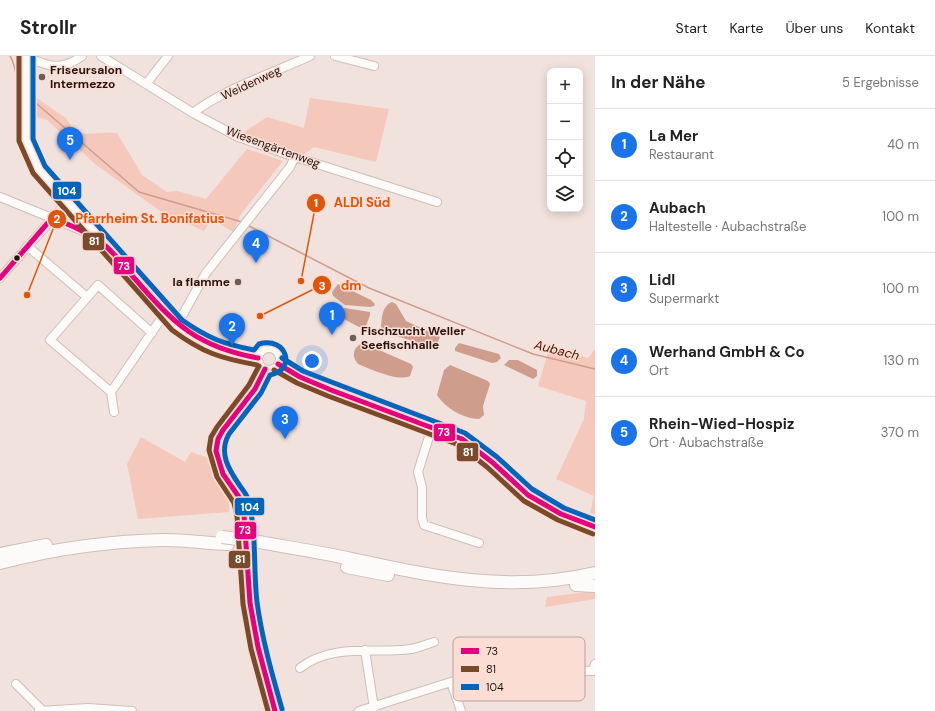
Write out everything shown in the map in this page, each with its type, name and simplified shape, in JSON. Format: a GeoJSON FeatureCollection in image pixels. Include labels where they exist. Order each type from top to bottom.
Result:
{"type":"FeatureCollection","features":[{"type":"Feature","properties":{"kind":"highway"},"geometry":{"type":"LineString","coordinates":[[0,554],[52,544],[104,538],[170,534],[254,545],[458,587],[525,591],[576,585],[595,581]]}},
{"type":"Feature","properties":{"kind":"highway"},"geometry":{"type":"LineString","coordinates":[[0,563],[101,544],[164,540],[225,540]]}},
{"type":"Feature","properties":{"kind":"highway"},"geometry":{"type":"LineString","coordinates":[[254,545],[315,552],[413,572],[466,580],[525,583],[565,579],[595,573]]}},
{"type":"Feature","properties":{"kind":"highway"},"geometry":{"type":"LineString","coordinates":[[576,585],[595,586]]}},
{"type":"Feature","properties":{"kind":"street"},"geometry":{"type":"LineString","coordinates":[[82,56],[69,65],[57,67],[46,65],[26,56],[26,140],[39,170],[68,201],[103,244],[165,314],[195,338],[214,348],[258,358]]}},
{"type":"Feature","properties":{"kind":"street","name":"Wiesengärtenweg"},"geometry":{"type":"LineString","coordinates":[[101,56],[193,114],[238,137],[295,157],[437,202]]}},
{"type":"Feature","properties":{"kind":"street"},"geometry":{"type":"LineString","coordinates":[[146,84],[168,56]]}},
{"type":"Feature","properties":{"kind":"street","name":"Weidenweg"},"geometry":{"type":"LineString","coordinates":[[193,114],[202,106],[310,56]]}},
{"type":"Feature","properties":{"kind":"street"},"geometry":{"type":"LineString","coordinates":[[335,56],[374,66]]}},
{"type":"Feature","properties":{"kind":"street"},"geometry":{"type":"LineString","coordinates":[[177,324],[206,273],[290,167],[295,157]]}},
{"type":"Feature","properties":{"kind":"street"},"geometry":{"type":"LineString","coordinates":[[0,197],[81,230],[103,244]]}},
{"type":"Feature","properties":{"kind":"street"},"geometry":{"type":"LineString","coordinates":[[0,278],[68,201]]}},
{"type":"Feature","properties":{"kind":"street"},"geometry":{"type":"LineString","coordinates":[[27,246],[88,297]]}},
{"type":"Feature","properties":{"kind":"street"},"geometry":{"type":"LineString","coordinates":[[114,412],[111,392],[50,340],[98,285],[152,333]]}},
{"type":"Feature","properties":{"kind":"street"},"geometry":{"type":"LineString","coordinates":[[111,392],[165,314]]}},
{"type":"Feature","properties":{"kind":"street"},"geometry":{"type":"LineString","coordinates":[[267,348],[273,349],[277,352],[279,357],[278,364],[270,369],[265,369],[260,365],[258,358],[262,350],[267,348]]}},
{"type":"Feature","properties":{"kind":"street"},"geometry":{"type":"LineString","coordinates":[[278,364],[300,377],[331,390],[462,439],[492,462],[528,495],[545,506],[595,527]]}},
{"type":"Feature","properties":{"kind":"street"},"geometry":{"type":"LineString","coordinates":[[265,369],[255,389],[223,430],[218,439],[216,451],[224,474],[241,500],[244,515],[250,603],[258,647],[275,711]]}},
{"type":"Feature","properties":{"kind":"street"},"geometry":{"type":"LineString","coordinates":[[432,427],[418,472],[422,487],[422,518],[424,525],[479,543]]}},
{"type":"Feature","properties":{"kind":"street"},"geometry":{"type":"LineString","coordinates":[[300,668],[308,661],[332,653],[365,650],[411,649],[434,642]]}},
{"type":"Feature","properties":{"kind":"street"},"geometry":{"type":"LineString","coordinates":[[365,650],[374,708]]}},
{"type":"Feature","properties":{"kind":"street"},"geometry":{"type":"LineString","coordinates":[[585,671],[593,671],[595,664]]}},
{"type":"Feature","properties":{"kind":"street"},"geometry":{"type":"LineString","coordinates":[[359,711],[374,708],[451,682],[453,688]]}},
{"type":"Feature","properties":{"kind":"street"},"geometry":{"type":"LineString","coordinates":[[16,684],[42,711],[88,708],[132,711]]}},
{"type":"Feature","properties":{"kind":"street"},"geometry":{"type":"LineString","coordinates":[[458,701],[461,711]]}},
{"type":"Feature","properties":{"kind":"shaded area"},"geometry":{"type":"Polygon","coordinates":[[[35,97],[66,118],[76,133],[117,133],[142,175],[167,192],[177,191],[206,199],[247,149],[283,161],[241,214],[233,232],[212,219],[204,231],[160,211],[95,164],[47,120],[37,117],[34,110],[35,97]]]}},
{"type":"Feature","properties":{"kind":"shaded area"},"geometry":{"type":"Polygon","coordinates":[[[310,98],[389,109],[376,162],[314,147],[302,156],[243,133],[267,117],[304,128],[310,98]]]}},
{"type":"Feature","properties":{"kind":"shaded area"},"geometry":{"type":"Polygon","coordinates":[[[338,284],[371,300],[375,304],[374,306],[345,305],[333,296],[332,292],[338,284]]]}},
{"type":"Feature","properties":{"kind":"shaded area"},"geometry":{"type":"Polygon","coordinates":[[[392,302],[396,304],[406,321],[440,337],[435,348],[384,332],[381,327],[383,312],[386,306],[392,302]]]}},
{"type":"Feature","properties":{"kind":"shaded area"},"geometry":{"type":"Polygon","coordinates":[[[345,308],[370,312],[366,326],[359,327],[340,317],[338,313],[345,308]]]}},
{"type":"Feature","properties":{"kind":"shaded area"},"geometry":{"type":"Polygon","coordinates":[[[363,343],[411,364],[413,367],[410,376],[391,376],[358,364],[354,358],[354,352],[357,347],[363,343]]]}},
{"type":"Feature","properties":{"kind":"shaded area"},"geometry":{"type":"Polygon","coordinates":[[[459,343],[499,354],[501,358],[497,362],[492,363],[455,351],[455,348],[459,343]]]}},
{"type":"Feature","properties":{"kind":"shaded area"},"geometry":{"type":"Polygon","coordinates":[[[549,349],[588,358],[595,349],[595,514],[590,513],[594,496],[556,479],[584,419],[586,401],[538,386],[549,349]]]}},
{"type":"Feature","properties":{"kind":"shaded area"},"geometry":{"type":"Polygon","coordinates":[[[509,360],[518,360],[537,370],[537,376],[533,379],[504,365],[509,360]]]}},
{"type":"Feature","properties":{"kind":"shaded area"},"geometry":{"type":"Polygon","coordinates":[[[450,365],[488,381],[490,384],[483,406],[484,415],[479,419],[473,419],[455,412],[440,400],[437,395],[444,370],[450,365]]]}},
{"type":"Feature","properties":{"kind":"shaded area"},"geometry":{"type":"Polygon","coordinates":[[[141,437],[185,462],[191,452],[209,458],[213,477],[229,493],[229,512],[138,519],[127,464],[141,437]]]}},
{"type":"Feature","properties":{"kind":"shaded area"},"geometry":{"type":"Polygon","coordinates":[[[595,591],[595,599],[545,607],[547,597],[595,591]]]}},
{"type":"Feature","properties":{"kind":"waterway","name":"Aubach"},"geometry":{"type":"LineString","coordinates":[[10,56],[19,85],[23,92]]}},
{"type":"Feature","properties":{"kind":"waterway","name":"Aubach"},"geometry":{"type":"LineString","coordinates":[[29,97],[139,192],[242,222]]}},
{"type":"Feature","properties":{"kind":"waterway","name":"Aubach"},"geometry":{"type":"LineString","coordinates":[[247,225],[369,288],[533,354],[595,369]]}},
{"type":"Feature","properties":{"kind":"transit line","name":"81"},"geometry":{"type":"LineString","coordinates":[[19,56],[19,141],[33,173],[172,330],[183,338],[212,354],[257,365]]}},
{"type":"Feature","properties":{"kind":"transit line","name":"104"},"geometry":{"type":"LineString","coordinates":[[33,56],[33,139],[45,166],[182,320],[208,336],[224,343],[254,350],[259,344],[269,343],[282,349],[285,355],[286,361],[284,367],[278,372],[270,375],[261,393],[229,434],[225,448],[226,461],[236,480],[247,496],[251,512],[259,616],[282,709]]}},
{"type":"Feature","properties":{"kind":"transit line","name":"73"},"geometry":{"type":"LineString","coordinates":[[0,278],[52,218],[85,232],[108,248],[163,310],[189,332],[219,348],[258,358]]}},
{"type":"Feature","properties":{"kind":"transit line","name":"104"},"geometry":{"type":"LineString","coordinates":[[282,358],[303,371],[465,433],[497,457],[532,489],[564,508],[595,520]]}},
{"type":"Feature","properties":{"kind":"transit line","name":"73"},"geometry":{"type":"LineString","coordinates":[[278,364],[300,377],[331,390],[462,439],[492,462],[528,495],[561,514],[595,527]]}},
{"type":"Feature","properties":{"kind":"transit line","name":"81"},"geometry":{"type":"LineString","coordinates":[[259,366],[249,385],[211,437],[209,450],[217,477],[234,503],[237,516],[243,604],[251,649],[268,711]]}},
{"type":"Feature","properties":{"kind":"transit line","name":"73"},"geometry":{"type":"LineString","coordinates":[[265,369],[255,389],[223,430],[218,439],[216,451],[223,474],[241,500],[244,515],[250,603],[258,647],[275,711]]}},
{"type":"Feature","properties":{"kind":"transit line","name":"81"},"geometry":{"type":"LineString","coordinates":[[274,370],[297,383],[328,396],[459,445],[487,467],[524,501],[558,520],[593,534]]}},
{"type":"Feature","properties":{"kind":"place","name":"Friseursalon Intermezzo"},"geometry":{"type":"Point","coordinates":[42,77]}},
{"type":"Feature","properties":{"kind":"place","name":"Rhein-Wied-Hospiz"},"geometry":{"type":"Point","coordinates":[70,160]}},
{"type":"Feature","properties":{"kind":"place","name":"Werhand GmbH & Co"},"geometry":{"type":"Point","coordinates":[256,263]}},
{"type":"Feature","properties":{"kind":"place","name":"ALDI Süd"},"geometry":{"type":"Point","coordinates":[301,281]}},
{"type":"Feature","properties":{"kind":"place","name":"la flamme"},"geometry":{"type":"Point","coordinates":[238,282]}},
{"type":"Feature","properties":{"kind":"place","name":"Pfarrheim St. Bonifatius"},"geometry":{"type":"Point","coordinates":[27,295]}},
{"type":"Feature","properties":{"kind":"place","name":"dm"},"geometry":{"type":"Point","coordinates":[260,316]}},
{"type":"Feature","properties":{"kind":"place","name":"La Mer"},"geometry":{"type":"Point","coordinates":[332,335]}},
{"type":"Feature","properties":{"kind":"place","name":"Fischzucht Weller Seefischhalle"},"geometry":{"type":"Point","coordinates":[353,338]}},
{"type":"Feature","properties":{"kind":"place","name":"Aubach"},"geometry":{"type":"Point","coordinates":[232,346]}},
{"type":"Feature","properties":{"kind":"place","name":"Lidl"},"geometry":{"type":"Point","coordinates":[285,439]}}]}
